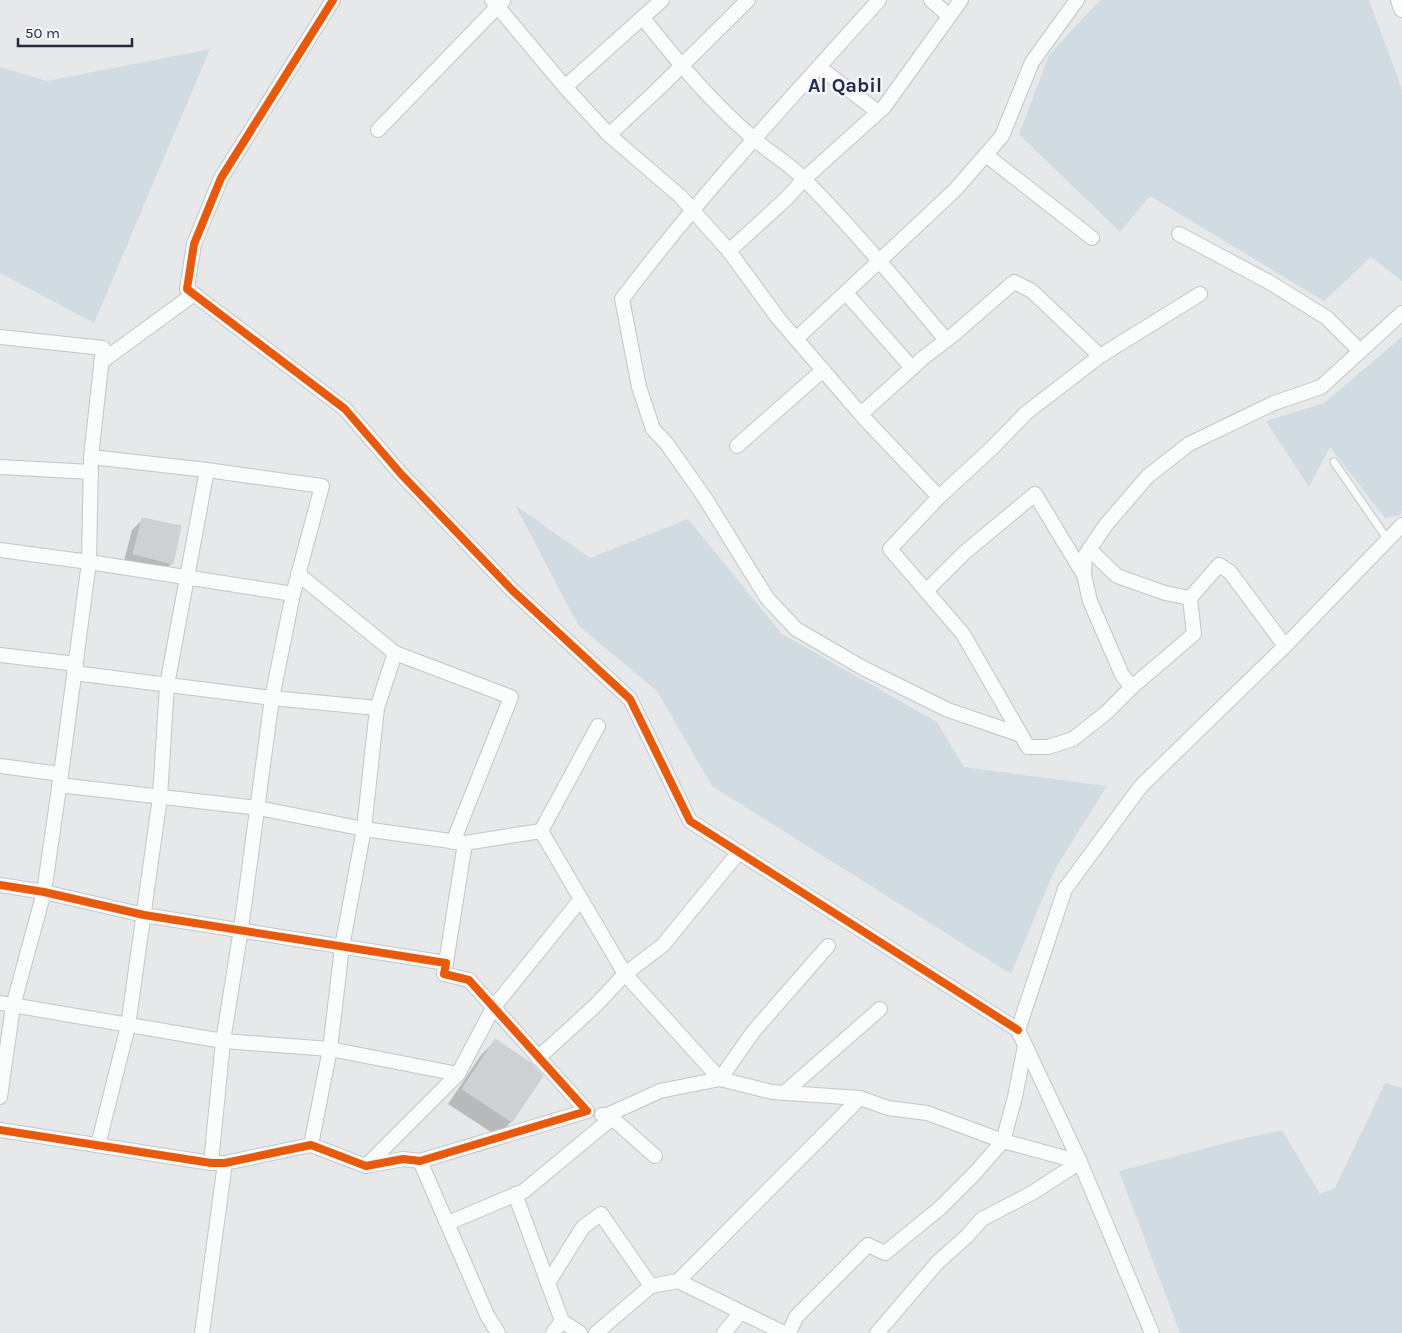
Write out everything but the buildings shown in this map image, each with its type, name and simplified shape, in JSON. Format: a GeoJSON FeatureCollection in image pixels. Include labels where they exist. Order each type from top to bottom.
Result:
{"type":"FeatureCollection","features":[{"type":"Feature","properties":{"kind":"street"},"geometry":{"type":"LineString","coordinates":[[332,0],[221,178],[194,244],[187,289],[345,409],[401,474],[512,590],[630,699],[690,821],[1018,1030],[1080,1162],[1152,1333]]}},
{"type":"Feature","properties":{"kind":"street"},"geometry":{"type":"LineString","coordinates":[[565,87],[662,0]]}},
{"type":"Feature","properties":{"kind":"street"},"geometry":{"type":"LineString","coordinates":[[609,135],[748,0]]}},
{"type":"Feature","properties":{"kind":"street"},"geometry":{"type":"LineString","coordinates":[[879,0],[754,139],[654,257],[622,299],[639,387],[654,430],[667,444],[705,498],[767,598],[796,629],[863,668],[948,710],[1021,735]]}},
{"type":"Feature","properties":{"kind":"street"},"geometry":{"type":"LineString","coordinates":[[931,0],[949,16]]}},
{"type":"Feature","properties":{"kind":"street"},"geometry":{"type":"LineString","coordinates":[[729,250],[787,198],[804,178],[884,107],[961,0]]}},
{"type":"Feature","properties":{"kind":"street"},"geometry":{"type":"LineString","coordinates":[[796,339],[955,190],[1002,136],[1032,62],[1077,0]]}},
{"type":"Feature","properties":{"kind":"street"},"geometry":{"type":"LineString","coordinates":[[1399,0],[1402,9]]}},
{"type":"Feature","properties":{"kind":"street"},"geometry":{"type":"LineString","coordinates":[[378,130],[498,2],[565,87],[609,135],[680,196],[729,250],[778,318],[822,370],[939,497]]}},
{"type":"Feature","properties":{"kind":"street"},"geometry":{"type":"LineString","coordinates":[[643,18],[681,66],[714,102],[754,139],[804,178],[880,261],[946,340]]}},
{"type":"Feature","properties":{"kind":"street"},"geometry":{"type":"LineString","coordinates":[[819,67],[878,112]]}},
{"type":"Feature","properties":{"kind":"street"},"geometry":{"type":"LineString","coordinates":[[986,155],[1092,238]]}},
{"type":"Feature","properties":{"kind":"street"},"geometry":{"type":"LineString","coordinates":[[1179,234],[1269,282],[1327,318],[1360,351]]}},
{"type":"Feature","properties":{"kind":"street"},"geometry":{"type":"LineString","coordinates":[[861,414],[912,368],[1014,282],[1032,291],[1100,356]]}},
{"type":"Feature","properties":{"kind":"street"},"geometry":{"type":"LineString","coordinates":[[846,293],[912,368]]}},
{"type":"Feature","properties":{"kind":"street"},"geometry":{"type":"LineString","coordinates":[[101,362],[194,294]]}},
{"type":"Feature","properties":{"kind":"street"},"geometry":{"type":"LineString","coordinates":[[1200,294],[1100,356],[1026,413],[992,448],[939,497],[890,549],[963,634],[1028,747],[1048,747],[1074,740],[1194,634],[1190,598],[1219,565],[1230,572],[1285,646]]}},
{"type":"Feature","properties":{"kind":"street"},"geometry":{"type":"LineString","coordinates":[[1132,687],[1122,675],[1090,601],[1084,575],[1085,556],[1105,526],[1148,476],[1189,444],[1274,403],[1321,387],[1402,313]]}},
{"type":"Feature","properties":{"kind":"street"},"geometry":{"type":"LineString","coordinates":[[0,337],[103,348],[91,457],[89,562],[60,780],[44,892],[6,1004],[0,1097]]}},
{"type":"Feature","properties":{"kind":"street"},"geometry":{"type":"LineString","coordinates":[[737,446],[822,370]]}},
{"type":"Feature","properties":{"kind":"street"},"geometry":{"type":"LineString","coordinates":[[91,457],[207,470],[322,486],[293,594],[272,698],[241,929],[223,1041],[218,1163],[202,1333]]}},
{"type":"Feature","properties":{"kind":"street"},"geometry":{"type":"LineString","coordinates":[[0,467],[91,472]]}},
{"type":"Feature","properties":{"kind":"street"},"geometry":{"type":"LineString","coordinates":[[98,1145],[128,1026],[160,797],[167,685],[207,470]]}},
{"type":"Feature","properties":{"kind":"street"},"geometry":{"type":"LineString","coordinates":[[926,591],[964,553],[1035,494],[1084,575]]}},
{"type":"Feature","properties":{"kind":"street"},"geometry":{"type":"LineString","coordinates":[[1018,1030],[1065,889],[1141,786],[1285,646],[1402,525]]}},
{"type":"Feature","properties":{"kind":"street"},"geometry":{"type":"LineString","coordinates":[[1089,549],[1117,576],[1190,598]]}},
{"type":"Feature","properties":{"kind":"street"},"geometry":{"type":"LineString","coordinates":[[0,550],[293,594]]}},
{"type":"Feature","properties":{"kind":"street"},"geometry":{"type":"LineString","coordinates":[[298,574],[395,654],[511,697],[459,842],[444,974],[469,980],[588,1111],[608,1117],[655,1156]]}},
{"type":"Feature","properties":{"kind":"street"},"geometry":{"type":"LineString","coordinates":[[311,1145],[330,1049],[342,948],[364,829],[377,708],[395,654]]}},
{"type":"Feature","properties":{"kind":"street"},"geometry":{"type":"LineString","coordinates":[[0,655],[167,685],[377,708]]}},
{"type":"Feature","properties":{"kind":"street"},"geometry":{"type":"LineString","coordinates":[[541,831],[598,726]]}},
{"type":"Feature","properties":{"kind":"street"},"geometry":{"type":"LineString","coordinates":[[0,766],[60,780],[160,797],[258,808],[364,829],[459,842],[541,831]]}},
{"type":"Feature","properties":{"kind":"street"},"geometry":{"type":"LineString","coordinates":[[541,831],[625,974],[720,1079]]}},
{"type":"Feature","properties":{"kind":"street"},"geometry":{"type":"LineString","coordinates":[[538,1058],[596,1005],[625,974],[663,945],[739,852]]}},
{"type":"Feature","properties":{"kind":"street"},"geometry":{"type":"LineString","coordinates":[[0,885],[44,892],[144,915],[241,929],[342,948],[446,963]]}},
{"type":"Feature","properties":{"kind":"street"},"geometry":{"type":"LineString","coordinates":[[366,1166],[458,1074],[493,1008],[581,899]]}},
{"type":"Feature","properties":{"kind":"street"},"geometry":{"type":"LineString","coordinates":[[720,1079],[753,1032],[828,946]]}},
{"type":"Feature","properties":{"kind":"street"},"geometry":{"type":"LineString","coordinates":[[6,1004],[223,1041],[330,1049],[458,1074]]}},
{"type":"Feature","properties":{"kind":"street"},"geometry":{"type":"LineString","coordinates":[[784,1093],[880,1009]]}},
{"type":"Feature","properties":{"kind":"street"},"geometry":{"type":"LineString","coordinates":[[789,1333],[796,1317],[868,1245],[885,1254],[940,1208],[975,1173],[1003,1141],[1015,1097],[1025,1046]]}},
{"type":"Feature","properties":{"kind":"street"},"geometry":{"type":"LineString","coordinates":[[448,1223],[524,1191],[608,1117],[660,1091],[720,1079],[772,1092],[860,1098],[888,1108],[926,1113],[1003,1141],[1080,1162]]}},
{"type":"Feature","properties":{"kind":"street"},"geometry":{"type":"LineString","coordinates":[[596,1333],[651,1286],[678,1281],[860,1098]]}},
{"type":"Feature","properties":{"kind":"street"},"geometry":{"type":"LineString","coordinates":[[0,1130],[218,1163],[311,1145],[366,1166],[403,1158],[420,1162],[588,1111]]}},
{"type":"Feature","properties":{"kind":"street"},"geometry":{"type":"LineString","coordinates":[[420,1162],[487,1315],[498,1333]]}},
{"type":"Feature","properties":{"kind":"street"},"geometry":{"type":"LineString","coordinates":[[877,1333],[937,1263],[967,1236],[982,1219],[1032,1194],[1080,1162]]}},
{"type":"Feature","properties":{"kind":"street"},"geometry":{"type":"LineString","coordinates":[[515,1194],[562,1321],[580,1333]]}},
{"type":"Feature","properties":{"kind":"street"},"geometry":{"type":"LineString","coordinates":[[548,1284],[583,1227],[601,1214],[651,1286]]}},
{"type":"Feature","properties":{"kind":"street"},"geometry":{"type":"LineString","coordinates":[[678,1281],[784,1333]]}},
{"type":"Feature","properties":{"kind":"street"},"geometry":{"type":"LineString","coordinates":[[724,1333],[741,1312]]}},
{"type":"Feature","properties":{"kind":"street"},"geometry":{"type":"LineString","coordinates":[[553,1333],[562,1321]]}},
{"type":"Feature","properties":{"kind":"lane"},"geometry":{"type":"LineString","coordinates":[[1334,462],[1388,540]]}},
{"type":"Feature","properties":{"kind":"shaded area"},"geometry":{"type":"Polygon","coordinates":[[[1100,0],[1369,0],[1402,89],[1402,281],[1371,257],[1324,301],[1150,196],[1120,232],[1019,134],[1049,55],[1100,0]]]}},
{"type":"Feature","properties":{"kind":"shaded area"},"geometry":{"type":"Polygon","coordinates":[[[210,49],[94,323],[0,273],[0,67],[47,81],[210,49]]]}},
{"type":"Feature","properties":{"kind":"shaded area"},"geometry":{"type":"Polygon","coordinates":[[[1402,337],[1402,511],[1400,515],[1385,518],[1330,447],[1309,487],[1266,421],[1324,403],[1402,337]]]}},
{"type":"Feature","properties":{"kind":"shaded area"},"geometry":{"type":"Polygon","coordinates":[[[515,505],[590,558],[688,519],[782,634],[937,722],[964,767],[1107,786],[1055,869],[1011,974],[712,786],[657,691],[578,625],[515,505]]]}},
{"type":"Feature","properties":{"kind":"shaded area"},"geometry":{"type":"Polygon","coordinates":[[[1385,1083],[1402,1088],[1402,1333],[1180,1333],[1119,1171],[1282,1130],[1320,1194],[1335,1188],[1385,1083]]]}},
{"type":"Feature","properties":{"kind":"cycle path"},"geometry":{"type":"LineString","coordinates":[[333,0],[221,178],[194,244],[187,289],[345,409],[401,474],[512,590],[630,699],[690,821],[1018,1030]]}},
{"type":"Feature","properties":{"kind":"cycle path"},"geometry":{"type":"LineString","coordinates":[[0,885],[44,892],[144,915],[446,963],[444,974],[469,980],[587,1111],[420,1161],[403,1159],[366,1166],[311,1145],[225,1163],[211,1163],[0,1130]]}},
{"type":"Feature","properties":{"kind":"district","name":"Al Qabil"},"geometry":{"type":"Point","coordinates":[845,85]}}]}
